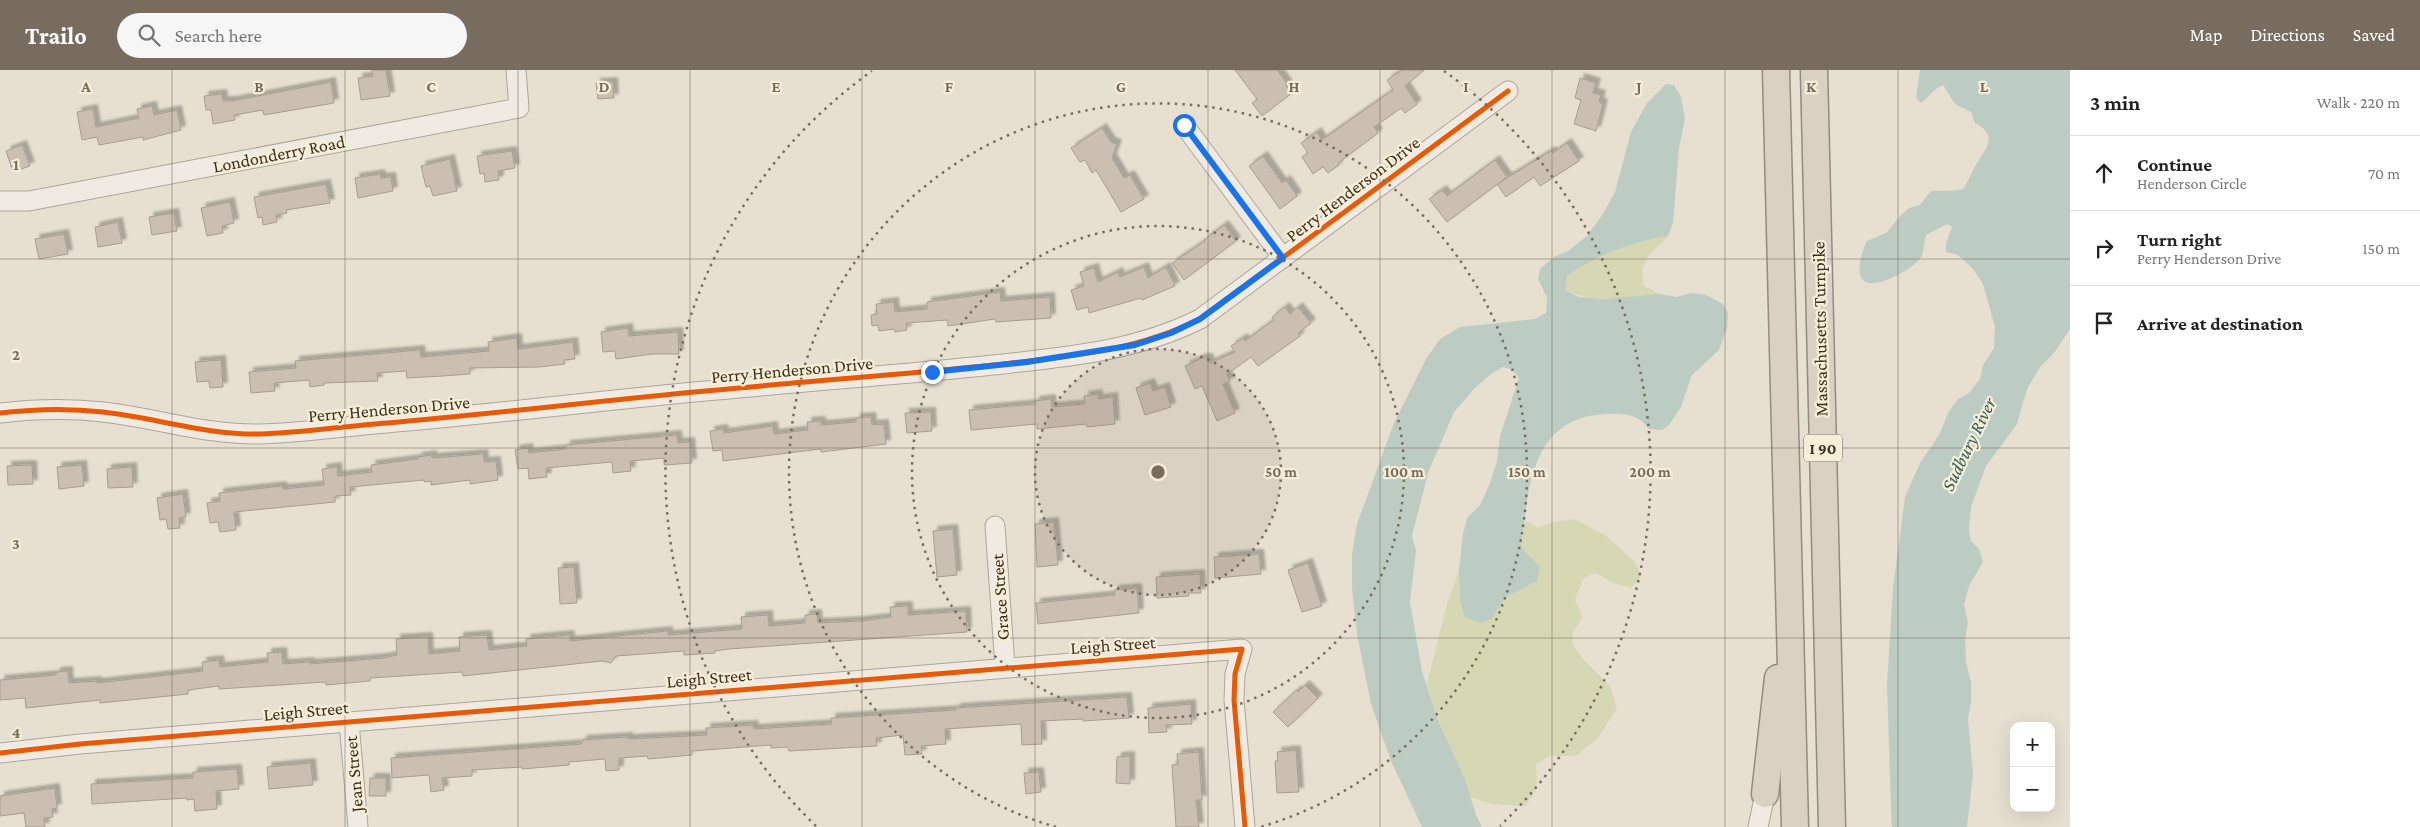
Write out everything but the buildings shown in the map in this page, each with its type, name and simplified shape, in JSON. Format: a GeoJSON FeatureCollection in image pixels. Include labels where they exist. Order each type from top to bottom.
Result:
{"type":"FeatureCollection","features":[{"type":"Feature","properties":{"kind":"highway","name":"Massachusetts Turnpike"},"geometry":{"type":"LineString","coordinates":[[1776,70],[1795,827]]}},
{"type":"Feature","properties":{"kind":"highway","name":"Massachusetts Turnpike"},"geometry":{"type":"LineString","coordinates":[[1814,70],[1832,827]]}},
{"type":"Feature","properties":{"kind":"highway"},"geometry":{"type":"LineString","coordinates":[[1765,794],[1789,581]]}},
{"type":"Feature","properties":{"kind":"street","name":"Londonderry Road"},"geometry":{"type":"LineString","coordinates":[[0,202],[30,201],[519,108],[516,70]]}},
{"type":"Feature","properties":{"kind":"street","name":"Perry Henderson Drive"},"geometry":{"type":"LineString","coordinates":[[0,413],[65,409],[104,412],[181,427],[224,433],[261,434],[1027,362],[1135,345],[1171,333],[1200,319],[1508,91]]}},
{"type":"Feature","properties":{"kind":"street"},"geometry":{"type":"LineString","coordinates":[[1184,125],[1283,258]]}},
{"type":"Feature","properties":{"kind":"street","name":"Grace Street"},"geometry":{"type":"LineString","coordinates":[[995,526],[1005,667]]}},
{"type":"Feature","properties":{"kind":"street","name":"Leigh Street"},"geometry":{"type":"LineString","coordinates":[[0,753],[80,744],[1242,649],[1235,674],[1234,694],[1245,827]]}},
{"type":"Feature","properties":{"kind":"street","name":"Jean Street"},"geometry":{"type":"LineString","coordinates":[[349,722],[358,827]]}},
{"type":"Feature","properties":{"kind":"street"},"geometry":{"type":"LineString","coordinates":[[1758,827],[1765,794]]}},
{"type":"Feature","properties":{"kind":"street"},"geometry":{"type":"LineString","coordinates":[[1764,827],[1765,794]]}},
{"type":"Feature","properties":{"kind":"green space"},"geometry":{"type":"Polygon","coordinates":[[[1668,236],[1647,258],[1643,270],[1644,286],[1659,294],[1611,299],[1588,297],[1565,290],[1567,276],[1578,268],[1615,250],[1668,236]]]}},
{"type":"Feature","properties":{"kind":"green space"},"geometry":{"type":"Polygon","coordinates":[[[1574,519],[1605,535],[1634,561],[1641,576],[1631,588],[1613,583],[1596,573],[1583,578],[1575,600],[1583,617],[1573,632],[1572,643],[1582,658],[1610,686],[1617,709],[1597,739],[1576,756],[1549,756],[1536,764],[1537,788],[1526,806],[1492,804],[1470,797],[1465,779],[1439,723],[1427,684],[1446,608],[1459,570],[1460,601],[1492,618],[1504,598],[1537,581],[1530,556],[1521,547],[1525,520],[1538,528],[1553,522],[1574,519]]]}},
{"type":"Feature","properties":{"kind":"water","name":"Sudbury River"},"geometry":{"type":"Polygon","coordinates":[[[1920,70],[2070,70],[2070,329],[2054,353],[2040,367],[2027,389],[2017,424],[1986,466],[1971,507],[1969,529],[1971,541],[1979,549],[1983,562],[1969,586],[1964,605],[1968,623],[1965,639],[1966,662],[1971,682],[1971,702],[1968,719],[1973,774],[1967,827],[1892,827],[1887,684],[1893,588],[1905,497],[1920,463],[1939,435],[1949,411],[1958,399],[1969,393],[1980,379],[1983,365],[1994,348],[1995,327],[1983,284],[1973,269],[1958,255],[1946,252],[1946,244],[1952,227],[1947,224],[1926,235],[1922,255],[1919,260],[1899,275],[1875,283],[1864,281],[1861,276],[1860,264],[1867,241],[1886,233],[1900,216],[1909,208],[1920,205],[1931,191],[1963,189],[1988,142],[1987,132],[1975,123],[1971,112],[1955,104],[1943,85],[1921,103],[1916,98],[1920,70]]]}},
{"type":"Feature","properties":{"kind":"water"},"geometry":{"type":"Polygon","coordinates":[[[1666,84],[1674,85],[1681,97],[1685,119],[1679,148],[1673,223],[1668,236],[1615,250],[1578,268],[1567,276],[1565,290],[1579,297],[1604,299],[1659,294],[1677,297],[1691,293],[1706,295],[1723,304],[1728,313],[1727,328],[1719,350],[1692,375],[1681,407],[1669,425],[1662,430],[1649,429],[1641,420],[1632,416],[1609,414],[1583,418],[1563,427],[1549,441],[1539,458],[1532,479],[1521,547],[1540,567],[1537,581],[1504,598],[1492,619],[1480,623],[1465,617],[1460,601],[1459,570],[1463,534],[1467,518],[1480,505],[1490,483],[1497,461],[1500,436],[1519,378],[1513,370],[1503,367],[1491,374],[1474,389],[1454,412],[1428,473],[1412,536],[1416,551],[1410,602],[1422,671],[1439,723],[1465,779],[1476,815],[1482,827],[1422,827],[1391,761],[1371,704],[1357,634],[1352,588],[1352,554],[1357,524],[1394,423],[1426,359],[1440,339],[1460,327],[1535,319],[1546,313],[1547,297],[1538,279],[1540,269],[1554,257],[1568,251],[1587,236],[1603,214],[1615,192],[1631,132],[1647,103],[1666,84]]]}},
{"type":"Feature","properties":{"kind":"cycle path"},"geometry":{"type":"LineString","coordinates":[[0,413],[52,409],[90,411],[220,432],[260,434],[308,431],[695,392],[993,365],[1073,356],[1124,346],[1150,339],[1200,319],[1508,91]]}},
{"type":"Feature","properties":{"kind":"cycle path"},"geometry":{"type":"LineString","coordinates":[[0,753],[80,744],[1242,649],[1235,674],[1234,700],[1245,827]]}},
{"type":"Feature","properties":{"kind":"route"},"geometry":{"type":"LineString","coordinates":[[932,372],[1027,362],[1135,345],[1171,333],[1200,319],[1283,258],[1184,125]]}}]}
